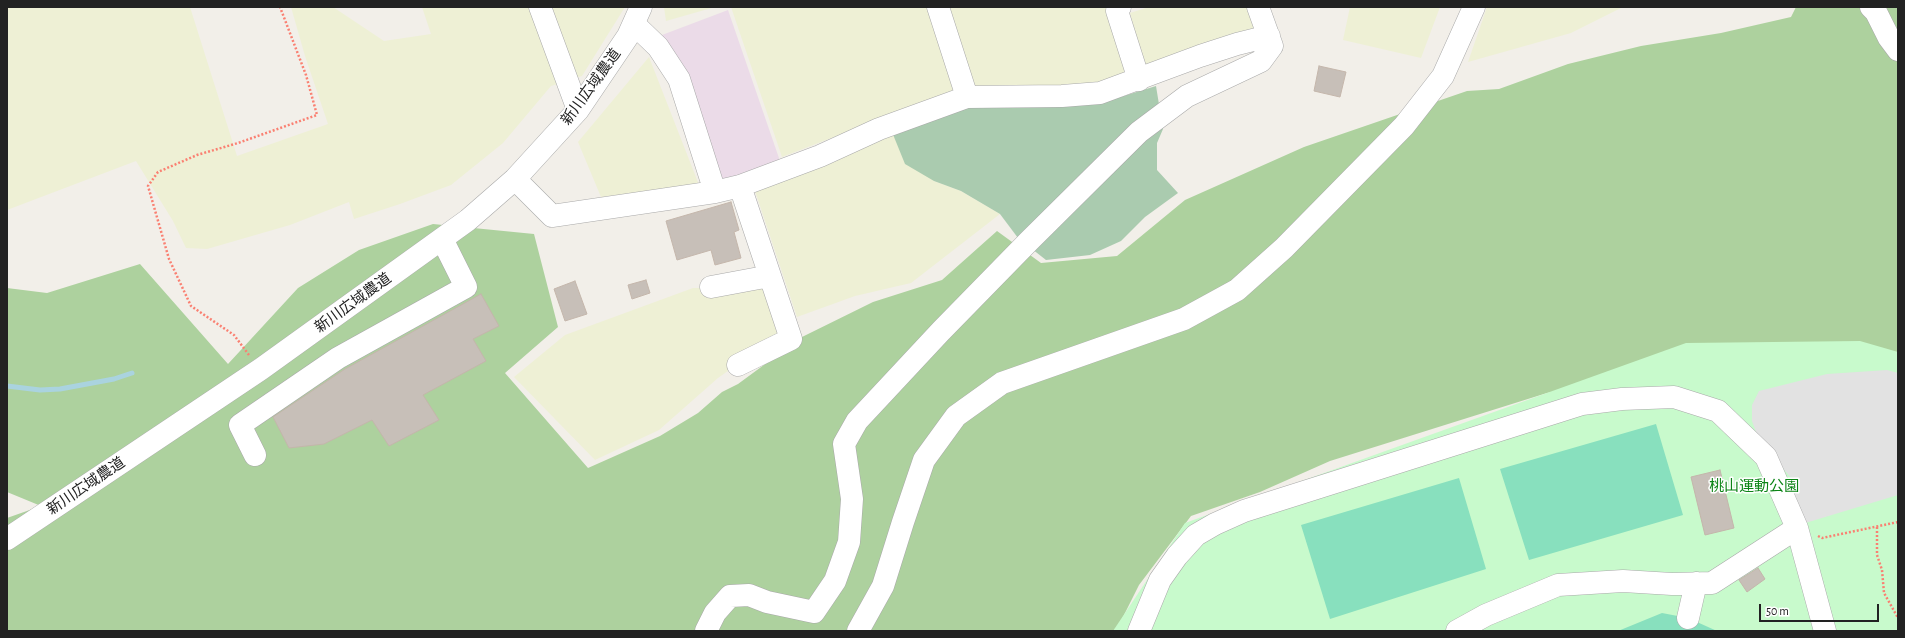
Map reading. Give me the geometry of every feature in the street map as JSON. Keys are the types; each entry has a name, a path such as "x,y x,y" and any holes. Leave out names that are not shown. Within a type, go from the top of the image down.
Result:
{"street":[{"path":"540,7 578,110"},
{"path":"938,7 967,97"},
{"path":"1120,7 1118,11 1139,80"},
{"path":"706,631 715,612 730,596 749,595 766,602 814,612 835,581 849,542 852,499 844,444 857,421 1023,246 1139,132 1187,96 1261,61 1272,46 1258,7"},
{"path":"858,631 883,586 924,460 956,416 1002,383 1184,319 1236,290 1284,248 1404,126 1443,76 1474,7"},
{"path":"1872,7 1889,38 1898,50"},
{"name":"新川広域農道","path":"7,539 261,370 468,220 515,179 578,110 628,36 638,15"},
{"path":"638,15 679,79 715,192"},
{"path":"515,179 552,216 715,192 740,186 820,156 879,129 967,97 1062,96 1100,93 1139,80 1200,56 1237,44 1269,36"},
{"path":"738,365 791,339 740,186"},
{"path":"255,455 240,424 338,358 466,287 442,239"},
{"path":"711,287 770,276"},
{"path":"1139,631 1160,580 1177,556 1196,535 1215,524 1244,511 1582,404 1622,399 1674,397 1718,411 1766,457 1797,528 1825,631"},
{"path":"1457,631 1486,615 1558,585 1623,581 1672,584 1712,583 1797,528"},
{"path":"1688,618 1696,583"}],"path":[{"path":"261,370 234,335 192,306 169,259 148,186 158,172 197,155 238,144 318,115 306,75 280,7"},
{"path":"1797,528 1822,538 1898,522"},
{"path":"1877,527 1877,555 1882,570 1884,593 1898,618"}],"shaded area":[{"path":"728,10 780,161 721,184 684,76 662,35"},
{"path":"1887,370 1898,373 1898,495 1802,524 1786,489 1792,479 1759,440 1752,421 1752,405 1759,391 1827,374"}],"green space":[{"path":"7,7 190,7 237,156 328,124 305,56 291,7 333,7 384,41 431,34 422,7 625,7 582,76 551,86 503,143 451,185 354,219 349,202 290,225 207,249 186,248 173,221 136,161 7,210"},
{"path":"664,7 715,7 666,21"},
{"path":"731,7 927,7 956,90 782,157"},
{"path":"946,7 1109,7 1129,76 1097,85 974,90"},
{"path":"1149,7 1247,7 1258,30 1145,69 1130,13"},
{"path":"1350,7 1440,7 1421,58 1343,40"},
{"path":"1487,7 1623,7 1571,33 1468,62"},
{"path":"1796,7 1898,7 1898,365 1706,358 1547,393 1330,461 1260,492 1191,516 1139,585 1116,631 7,631 7,518 41,506 7,492 7,288 47,293 140,264 228,364 298,288 359,250 433,224 534,234 558,327 505,373 588,468 660,436 698,413 722,392 738,384 802,337 873,302 942,280 997,231 1041,263 1117,256 1185,200 1304,147 1467,91 1499,89 1568,64 1641,46 1721,33 1791,17"},
{"path":"649,57 699,185 601,197 578,142"},
{"path":"1156,86 1163,129 1157,143 1157,170 1178,193 1145,217 1121,241 1090,255 1046,260 1018,238 1000,214 961,191 934,181 905,164 892,132 969,107 1114,99"},
{"path":"892,132 934,181 961,191 1000,214 911,283 855,296 797,317 755,191"},
{"path":"693,288 763,288 779,335 718,378 659,430 595,460 514,377 565,335"},
{"name":"桃山運動公園","path":"1860,341 1898,352 1898,631 1113,631 1185,523 1686,343"},
{"path":"1656,424 1683,515 1529,560 1500,469"},
{"path":"1459,478 1486,569 1330,619 1301,525"},
{"path":"1662,613 1688,618 1717,631 1618,631"}],"building":[{"path":"1319,66 1346,72 1340,97 1314,91"},
{"path":"731,202 739,230 734,232 741,258 715,265 711,250 677,260 666,221"},
{"path":"646,280 650,293 632,299 628,285"},
{"path":"575,281 587,314 565,321 554,289"},
{"path":"481,294 499,326 473,339 486,361 423,395 439,420 389,446 372,420 324,444 289,448 273,417 345,369"},
{"path":"1720,470 1734,528 1705,535 1691,477"},
{"path":"1758,568 1765,579 1747,592 1739,580"}],"waterway":[{"path":"7,386 40,390 60,389 114,379 132,373"}]}
